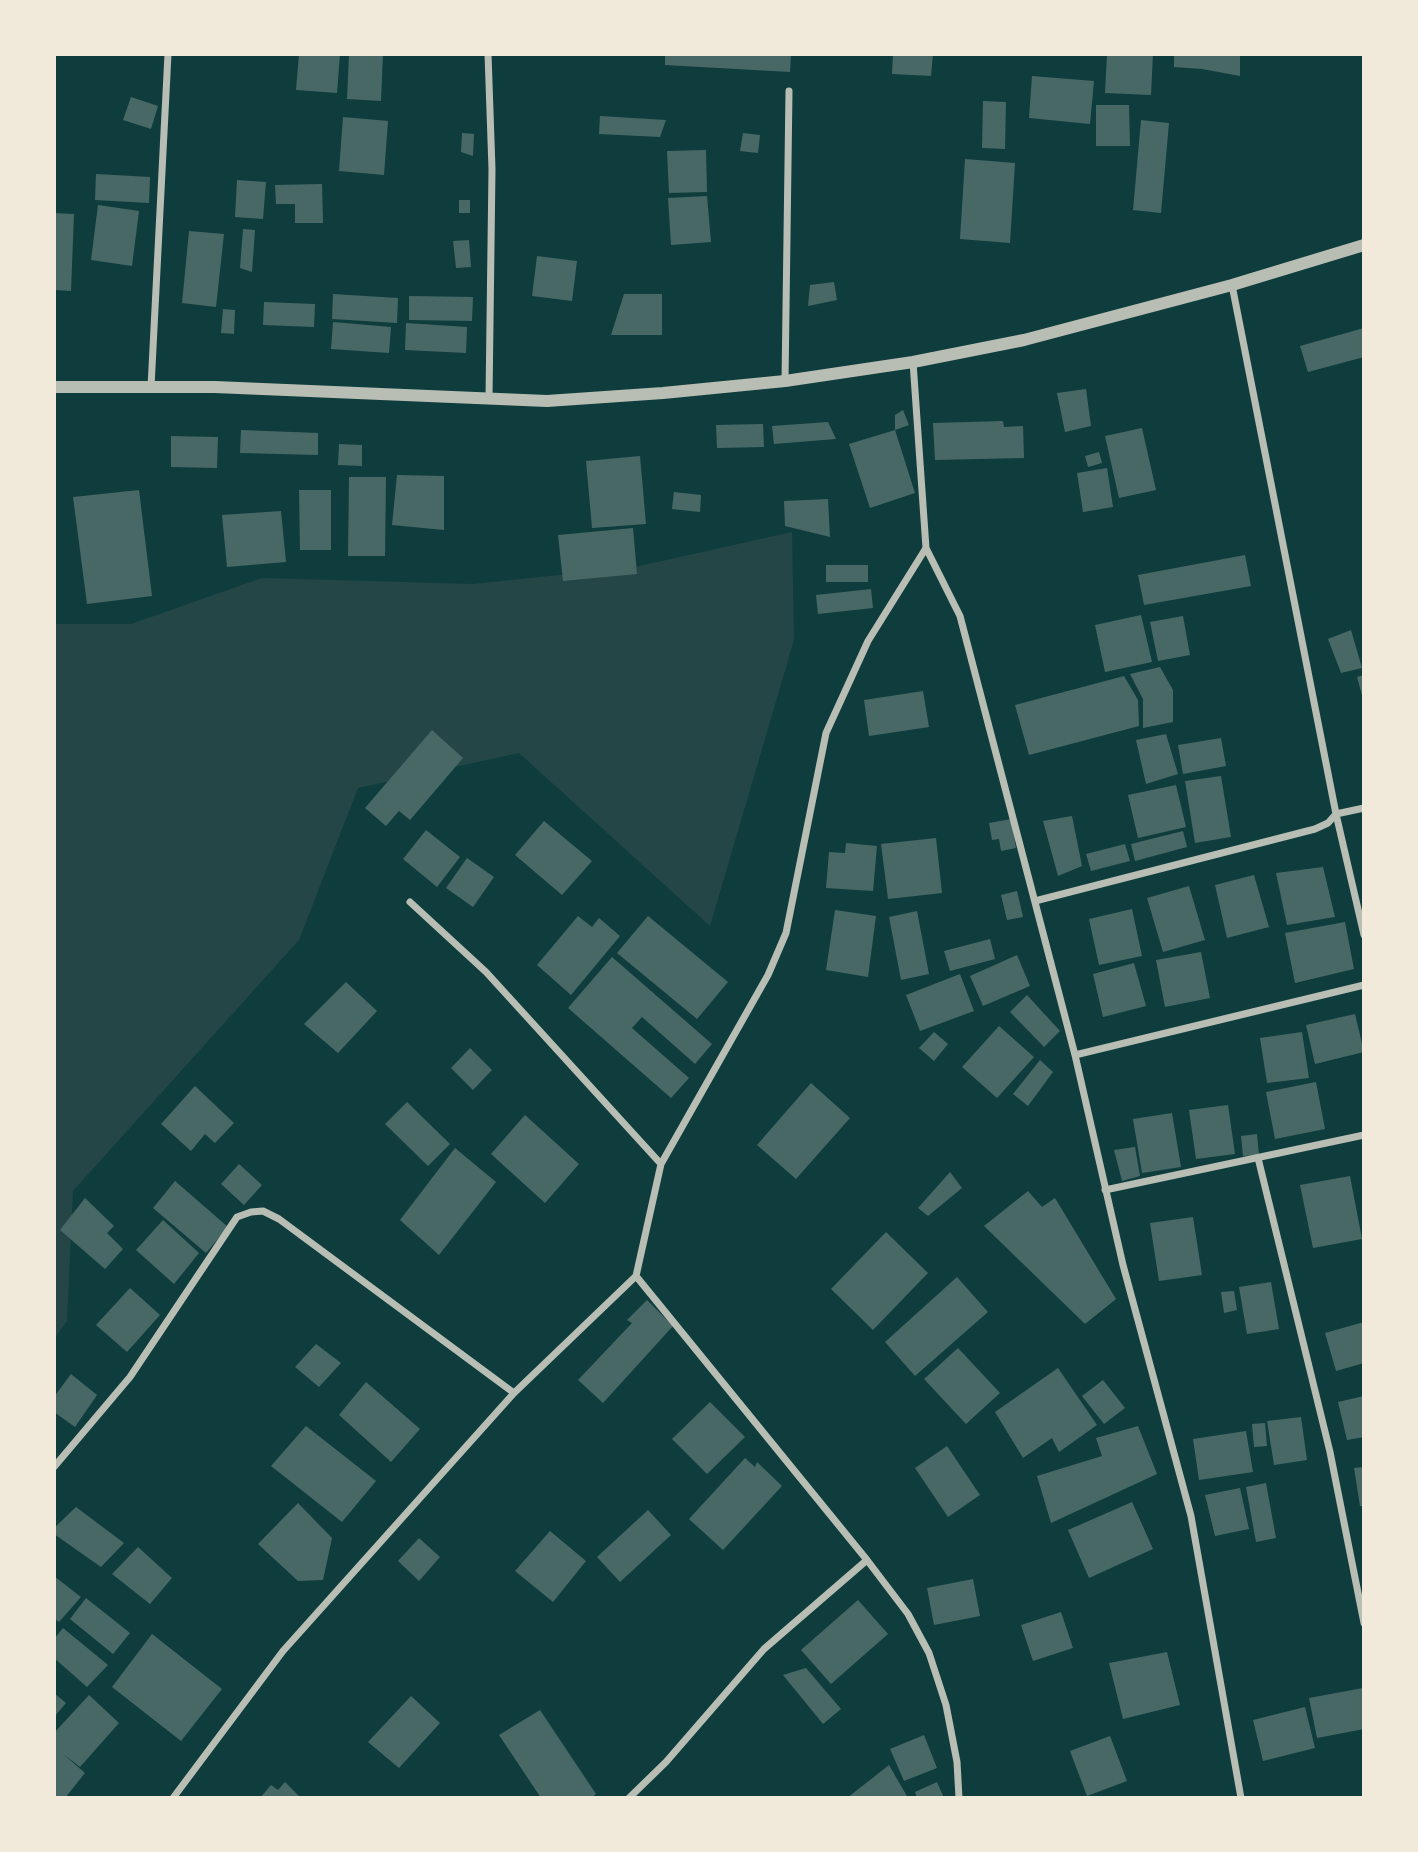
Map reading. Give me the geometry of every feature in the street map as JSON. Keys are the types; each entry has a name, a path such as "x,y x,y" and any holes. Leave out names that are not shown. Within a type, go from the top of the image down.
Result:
{"street":[{"path":"151,387 168,54"},
{"path":"488,54 492,169 489,398"},
{"path":"785,381 789,91"},
{"path":"54,387 318,390 560,400 785,381 913,362 1024,340 1232,285 1364,245"},
{"path":"1232,285 1336,814 1364,935"},
{"path":"913,362 926,548 960,616 1075,1055 1105,1189 1191,1516 1241,1798"},
{"path":"173,1798 283,1651 514,1393 636,1276 661,1164 768,975 786,933 826,733 868,641 926,548"},
{"path":"1035,901 1315,829 1328,823 1336,814 1364,808"},
{"path":"410,902 486,972 661,1164"},
{"path":"1075,1055 1364,985"},
{"path":"1105,1189 1364,1135"},
{"path":"1258,1158 1330,1452 1364,1623"},
{"path":"54,1467 130,1377 237,1217 251,1212 263,1211 279,1219 514,1393"},
{"path":"636,1276 908,1614 929,1653 946,1705 957,1762 959,1798"},
{"path":"629,1798 666,1762 764,1649 867,1560"}],"shaded area":[{"path":"792,532 794,640 710,926 519,753 358,788 299,940 73,1191 67,1321 54,1339 54,624 131,624 262,578 473,584 635,567"}],"building":[{"path":"299,54 340,54 337,93 296,90"},
{"path":"349,54 383,54 381,101 347,99"},
{"path":"665,54 791,54 790,72 665,65"},
{"path":"893,54 933,54 931,76 892,74"},
{"path":"1107,54 1153,54 1151,95 1105,93"},
{"path":"1174,54 1240,54 1240,76 1174,67"},
{"path":"1032,76 1094,81 1090,124 1029,118"},
{"path":"131,97 158,106 151,129 123,120"},
{"path":"983,101 1006,102 1005,149 982,148"},
{"path":"1096,105 1129,105 1130,146 1096,146"},
{"path":"600,116 666,120 660,137 599,134"},
{"path":"343,117 388,121 384,175 339,171"},
{"path":"1141,120 1169,123 1161,213 1133,210"},
{"path":"462,133 474,134 473,156 461,152"},
{"path":"743,133 760,135 758,153 740,151"},
{"path":"706,150 707,192 669,193 667,151"},
{"path":"965,159 1015,163 1010,243 960,239"},
{"path":"96,174 150,177 149,203 95,200"},
{"path":"237,180 266,182 263,219 235,217"},
{"path":"322,184 323,223 295,223 295,204 276,204 275,185"},
{"path":"707,196 711,242 671,245 668,198"},
{"path":"459,200 470,200 470,213 459,213"},
{"path":"98,205 139,211 132,266 91,260"},
{"path":"54,213 74,214 71,291 54,290"},
{"path":"243,229 255,230 252,272 240,268"},
{"path":"189,231 224,234 216,307 182,303"},
{"path":"469,240 471,267 456,268 453,241"},
{"path":"537,256 577,261 572,301 532,296"},
{"path":"834,282 837,300 808,306 810,285"},
{"path":"333,294 398,298 397,323 332,319"},
{"path":"624,294 662,294 662,335 611,335"},
{"path":"409,296 473,297 472,321 409,320"},
{"path":"264,302 315,304 314,327 263,325"},
{"path":"223,309 235,310 234,334 221,333"},
{"path":"333,322 391,327 389,353 331,349"},
{"path":"406,323 467,327 466,353 405,350"},
{"path":"1364,328 1364,357 1308,372 1300,346"},
{"path":"1086,389 1091,426 1065,432 1057,393"},
{"path":"903,410 909,425 895,430 895,415"},
{"path":"1003,421 1004,427 1023,426 1024,458 935,460 933,423"},
{"path":"828,422 836,439 774,444 772,426"},
{"path":"763,424 764,447 717,448 716,425"},
{"path":"1142,428 1156,490 1119,498 1105,436"},
{"path":"241,430 318,433 318,455 240,453"},
{"path":"895,430 915,493 870,508 849,444"},
{"path":"171,436 218,437 217,468 171,467"},
{"path":"339,444 362,445 362,466 338,465"},
{"path":"1099,452 1102,463 1088,467 1085,456"},
{"path":"640,456 646,524 592,528 586,461"},
{"path":"1107,468 1113,507 1083,512 1077,473"},
{"path":"397,475 444,476 444,530 392,525"},
{"path":"349,477 386,477 385,556 348,556"},
{"path":"139,490 152,596 87,604 73,497"},
{"path":"299,490 331,490 331,550 300,550"},
{"path":"674,492 701,495 700,512 672,509"},
{"path":"828,499 830,537 785,526 784,501"},
{"path":"281,511 286,562 227,567 222,515"},
{"path":"633,528 637,574 563,581 558,535"},
{"path":"1245,555 1251,586 1144,605 1138,575"},
{"path":"826,565 868,565 868,582 826,582"},
{"path":"871,589 873,608 818,614 816,595"},
{"path":"1141,615 1152,662 1105,672 1095,625"},
{"path":"1183,616 1190,655 1158,661 1150,622"},
{"path":"1351,630 1362,668 1341,673 1328,639"},
{"path":"1160,667 1173,690 1173,722 1143,728 1143,699 1130,674"},
{"path":"1364,675 1364,699 1363,699 1357,677"},
{"path":"1124,676 1138,700 1139,726 1029,755 1015,705"},
{"path":"923,691 929,727 869,736 864,700"},
{"path":"432,730 463,758 410,820 399,811 386,826 365,808"},
{"path":"1166,734 1178,774 1146,784 1136,740"},
{"path":"1221,738 1226,766 1183,774 1178,745"},
{"path":"1221,776 1231,837 1195,843 1185,781"},
{"path":"1176,785 1186,827 1138,838 1128,795"},
{"path":"1072,816 1082,866 1058,876 1043,821"},
{"path":"1011,819 1016,848 1001,851 999,839 992,840 989,823"},
{"path":"544,821 592,861 562,895 515,855"},
{"path":"426,830 460,857 437,887 403,859"},
{"path":"1183,831 1187,847 1135,861 1131,844"},
{"path":"936,838 942,893 888,899 881,844"},
{"path":"846,843 877,846 873,891 826,888 829,852 845,853"},
{"path":"1125,844 1130,861 1091,871 1086,854"},
{"path":"467,858 494,877 473,907 446,888"},
{"path":"1323,867 1335,917 1287,925 1276,873"},
{"path":"1254,875 1269,927 1227,938 1215,885"},
{"path":"1189,886 1205,940 1163,952 1147,898"},
{"path":"1017,891 1023,917 1007,920 1001,895"},
{"path":"1132,909 1142,956 1099,965 1089,919"},
{"path":"835,910 876,916 868,977 826,970"},
{"path":"917,911 929,974 901,980 889,917"},
{"path":"578,916 592,927 599,918 620,936 571,995 537,965"},
{"path":"648,916 728,982 697,1019 617,953"},
{"path":"1345,922 1354,969 1295,983 1285,933"},
{"path":"990,939 995,959 950,971 944,951"},
{"path":"1201,952 1210,998 1165,1007 1156,960"},
{"path":"1017,955 1030,986 983,1006 970,976"},
{"path":"612,957 712,1044 695,1064 642,1017 632,1028 689,1078 671,1098 568,1008"},
{"path":"1134,963 1146,1006 1103,1017 1093,974"},
{"path":"960,974 974,1011 920,1031 906,995"},
{"path":"346,982 377,1011 338,1053 304,1024"},
{"path":"1027,995 1060,1031 1044,1047 1010,1012"},
{"path":"1355,1014 1364,1052 1315,1064 1306,1025"},
{"path":"999,1026 1034,1057 997,1098 962,1067"},
{"path":"934,1032 948,1044 934,1061 919,1048"},
{"path":"1302,1032 1309,1078 1267,1083 1260,1038"},
{"path":"470,1048 492,1070 473,1090 451,1068"},
{"path":"1040,1060 1053,1072 1028,1106 1013,1094"},
{"path":"1316,1082 1325,1129 1275,1139 1266,1092"},
{"path":"811,1083 850,1118 796,1179 757,1145"},
{"path":"195,1086 234,1123 215,1143 205,1134 191,1151 161,1124"},
{"path":"407,1102 450,1144 428,1166 385,1124"},
{"path":"1228,1105 1235,1154 1196,1159 1189,1110"},
{"path":"1172,1113 1181,1167 1142,1173 1133,1119"},
{"path":"525,1115 579,1164 545,1203 491,1154"},
{"path":"1257,1134 1259,1155 1243,1156 1241,1136"},
{"path":"1135,1147 1140,1176 1122,1181 1114,1150"},
{"path":"455,1148 496,1182 439,1255 400,1220"},
{"path":"239,1164 262,1185 244,1205 221,1184"},
{"path":"950,1172 962,1188 928,1216 918,1208"},
{"path":"1350,1176 1362,1239 1313,1248 1300,1185"},
{"path":"175,1181 228,1227 206,1253 153,1208"},
{"path":"1028,1191 1042,1207 1055,1198 1116,1299 1085,1324 984,1226"},
{"path":"85,1198 114,1226 107,1233 123,1249 105,1269 60,1230"},
{"path":"1193,1217 1202,1275 1159,1281 1150,1223"},
{"path":"163,1220 199,1253 174,1284 136,1250"},
{"path":"886,1232 928,1273 873,1330 831,1289"},
{"path":"957,1277 988,1312 915,1376 885,1342"},
{"path":"1271,1282 1279,1329 1247,1334 1239,1287"},
{"path":"130,1288 160,1315 127,1352 96,1325"},
{"path":"1234,1291 1237,1310 1224,1313 1221,1292"},
{"path":"647,1300 673,1326 603,1403 578,1380 632,1323 627,1320"},
{"path":"1364,1322 1364,1363 1336,1371 1325,1333"},
{"path":"316,1344 341,1363 319,1387 295,1367"},
{"path":"958,1348 1000,1393 966,1424 924,1379"},
{"path":"1058,1368 1097,1425 1059,1452 1052,1438 1023,1458 995,1412"},
{"path":"71,1374 97,1395 75,1427 54,1412 54,1397"},
{"path":"1103,1380 1125,1408 1104,1424 1082,1396"},
{"path":"366,1382 420,1429 391,1462 339,1415"},
{"path":"1364,1396 1364,1437 1347,1440 1338,1402"},
{"path":"710,1402 745,1437 707,1474 672,1439"},
{"path":"1301,1417 1307,1460 1274,1465 1267,1421"},
{"path":"1265,1423 1267,1446 1254,1447 1252,1424"},
{"path":"306,1426 376,1481 342,1522 271,1466"},
{"path":"1138,1426 1157,1474 1051,1523 1037,1476 1102,1456 1096,1438"},
{"path":"1246,1431 1253,1472 1199,1480 1193,1439"},
{"path":"947,1446 980,1495 948,1517 915,1468"},
{"path":"745,1458 755,1467 757,1462 782,1486 723,1550 689,1519"},
{"path":"1364,1467 1364,1506 1360,1506 1354,1468"},
{"path":"1266,1483 1276,1538 1256,1542 1246,1487"},
{"path":"1240,1488 1249,1529 1215,1536 1205,1495"},
{"path":"1132,1502 1153,1549 1089,1578 1068,1530"},
{"path":"298,1503 332,1538 323,1580 298,1581 258,1544"},
{"path":"76,1507 124,1543 101,1567 54,1534 54,1528"},
{"path":"648,1510 671,1535 620,1582 597,1557"},
{"path":"550,1531 586,1561 553,1602 515,1571"},
{"path":"419,1538 440,1557 419,1581 398,1561"},
{"path":"138,1547 172,1578 150,1604 112,1574"},
{"path":"54,1576 81,1597 59,1622 54,1618"},
{"path":"973,1579 980,1616 934,1625 927,1588"},
{"path":"86,1598 130,1633 113,1654 70,1619"},
{"path":"858,1600 888,1634 831,1684 801,1650"},
{"path":"1061,1612 1073,1648 1033,1661 1021,1625"},
{"path":"63,1628 108,1665 87,1687 54,1658 54,1639"},
{"path":"152,1634 222,1689 181,1741 112,1687"},
{"path":"1167,1652 1180,1705 1123,1719 1109,1663"},
{"path":"806,1668 841,1709 823,1724 783,1675"},
{"path":"1363,1688 1364,1729 1317,1738 1309,1698"},
{"path":"54,1693 66,1703 54,1717"},
{"path":"89,1695 119,1723 80,1767 62,1753 85,1773 65,1798 54,1798 54,1733"},
{"path":"411,1696 440,1723 399,1768 368,1742"},
{"path":"1305,1707 1315,1748 1263,1761 1253,1720"},
{"path":"540,1710 596,1794 591,1798 541,1798 499,1735"},
{"path":"924,1735 937,1768 904,1781 890,1749"},
{"path":"1110,1736 1127,1781 1087,1796 1070,1751"},
{"path":"889,1765 908,1798 847,1798"},
{"path":"285,1782 301,1798 260,1798 271,1785 278,1790"},
{"path":"937,1782 944,1798 917,1798 915,1792"}]}
